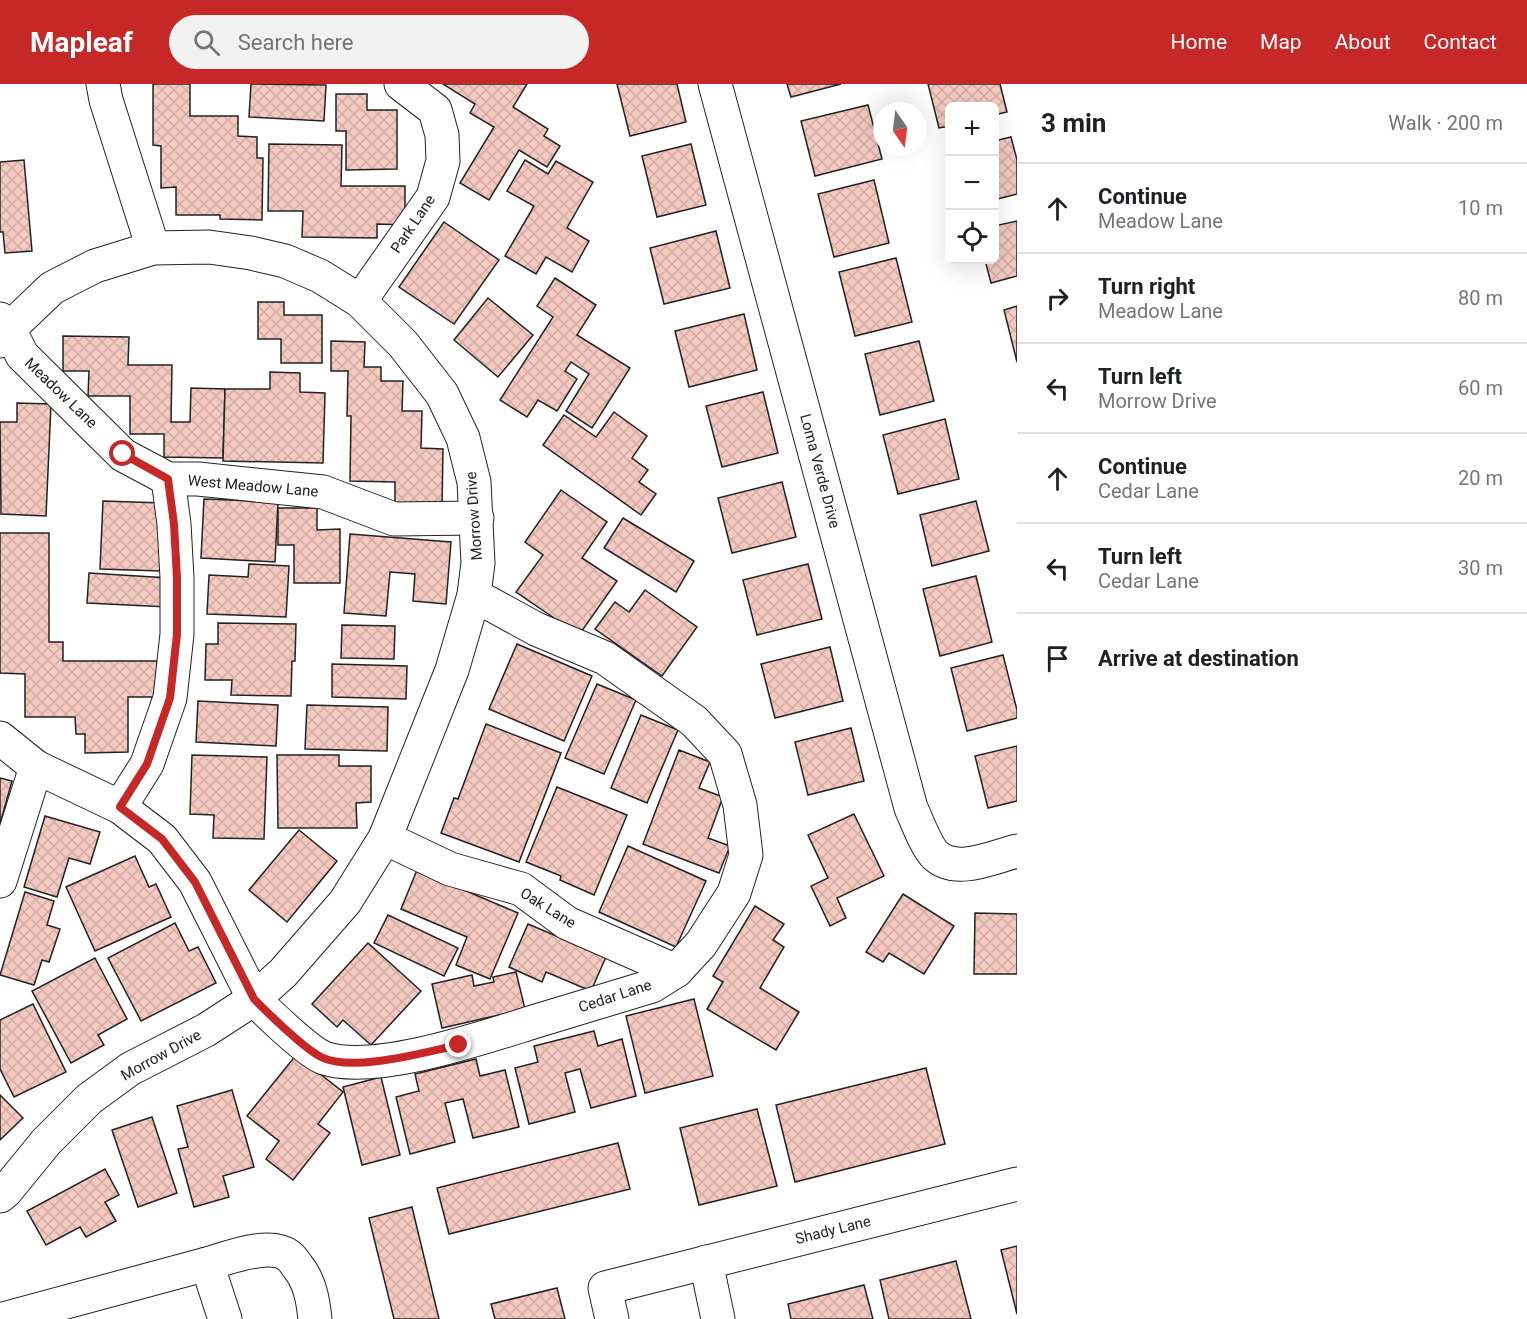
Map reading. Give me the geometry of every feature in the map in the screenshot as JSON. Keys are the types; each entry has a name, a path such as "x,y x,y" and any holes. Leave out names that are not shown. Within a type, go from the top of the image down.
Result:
{"street":[{"path":"103,84 153,248"},
{"name":"Park Lane","path":"360,302 433,196 443,161 442,135 435,110 401,84"},
{"name":"Loma Verde Drive","path":"715,84 911,808 934,854 948,864 968,864 1017,851"},
{"name":"Morrow Drive","path":"0,1196 46,1142 89,1099 130,1069 206,1030 254,999 283,973 345,902 385,838 452,670 474,595 478,563 474,482 463,438 442,394 403,344 360,302 320,276 285,261 251,253 209,248 153,248 95,266 52,288 3,330"},
{"name":"Meadow Lane","path":"3,330 22,355 123,454 168,479"},
{"path":"120,807 147,764 170,698 177,634 177,589 174,524 168,479"},
{"name":"West Meadow Lane","path":"168,479 198,479 323,492 394,519 477,518"},
{"name":"Cedar Lane","path":"254,999 322,1058 347,1062 384,1061 459,1045 652,986 676,971 701,944 734,893 746,855 740,805 725,754 694,721 605,658 536,629 474,595"},
{"path":"0,738 36,767 120,807 162,839 195,882 254,999"},
{"path":"0,881 36,767"},
{"name":"Oak Lane","path":"385,838 450,868 521,889 567,924 676,971"},
{"name":"Shady Lane","path":"612,1319 605,1288 1017,1184"},
{"path":"3,1319 252,1251 278,1250 289,1256 306,1277 314,1303 315,1319"},
{"path":"706,1262 718,1319"},
{"path":"207,1264 225,1319"}],"building":[{"path":"153,84 190,84 190,116 238,116 238,136 257,137 257,158 263,158 262,220 220,219 220,215 176,215 176,187 161,188 161,146 153,145"},
{"path":"251,84 326,85 324,121 249,117"},
{"path":"443,84 527,84 513,107 548,129 544,136 560,146 547,167 519,150 489,200 460,183 494,127 470,113 475,104"},
{"path":"617,84 677,84 686,122 630,136"},
{"path":"787,84 841,84 791,97"},
{"path":"928,84 1000,84 1007,112 999,114 999,102 945,102 945,127 939,128"},
{"path":"336,94 367,94 367,110 397,110 397,169 346,170 346,131 336,131"},
{"path":"868,105 873,124 873,156 881,156 882,159 815,176 801,121"},
{"path":"1011,137 1017,160 1017,194 999,199 999,156 999,140"},
{"path":"269,144 342,145 341,186 405,186 405,225 377,224 377,238 302,237 303,211 268,211"},
{"path":"691,144 706,205 657,217 642,156"},
{"path":"24,160 32,251 5,253 3,232 0,232 0,162"},
{"path":"525,160 548,174 556,161 593,182 567,228 589,241 572,272 546,257 536,274 505,256 534,206 507,191"},
{"path":"874,180 889,243 834,257 818,194"},
{"path":"1017,221 1017,276 991,283 986,264 999,264 999,225"},
{"path":"444,222 499,260 454,324 399,287"},
{"path":"716,231 730,288 664,304 650,248"},
{"path":"896,258 912,322 855,336 839,272"},
{"path":"555,278 596,305 577,335 630,368 592,428 566,411 589,374 571,362 565,371 577,379 557,411 538,400 527,417 500,400 553,317 537,306"},
{"path":"488,298 533,335 498,377 454,340"},
{"path":"258,302 284,302 284,315 322,315 322,363 281,363 281,339 258,339"},
{"path":"1017,306 1017,362 1004,310"},
{"path":"744,314 757,370 689,387 675,331"},
{"path":"63,336 129,337 128,365 172,365 171,422 190,422 191,388 225,389 223,458 164,457 164,434 130,434 130,396 88,396 89,371 63,371"},
{"path":"331,341 365,342 364,367 381,367 381,381 403,381 402,411 422,411 421,448 443,449 442,508 395,507 395,482 350,481 351,416 347,416 348,371 331,371"},
{"path":"919,341 934,401 880,415 865,354"},
{"path":"270,372 300,373 300,392 325,393 323,463 223,461 225,389 270,389"},
{"path":"763,392 778,453 722,467 706,406"},
{"path":"17,403 51,404 46,516 1,514 0,422 17,422"},
{"path":"614,412 647,436 632,458 648,470 639,482 656,494 641,515 543,445 564,415 596,437"},
{"path":"945,419 959,479 898,494 883,435"},
{"path":"782,482 796,537 732,553 718,498"},
{"path":"561,490 607,522 582,558 617,581 579,635 516,592 543,555 525,542"},
{"path":"204,499 278,502 275,562 201,558"},
{"path":"103,501 163,503 161,571 100,569"},
{"path":"976,501 989,551 932,566 920,515"},
{"path":"278,508 317,508 317,530 340,529 340,583 294,583 294,545 278,545"},
{"path":"623,518 694,561 676,592 604,548"},
{"path":"0,533 49,533 49,642 63,642 63,661 157,661 157,697 128,697 128,752 85,753 85,734 76,734 75,717 25,717 25,674 0,673"},
{"path":"350,534 451,542 446,604 413,601 415,574 390,572 386,616 344,613"},
{"path":"249,564 289,566 286,617 207,614 209,575 248,577"},
{"path":"808,564 822,619 757,635 743,580"},
{"path":"89,573 169,578 168,607 87,603"},
{"path":"976,576 992,642 940,656 923,589"},
{"path":"645,590 697,627 662,676 595,629 615,602 629,612"},
{"path":"218,623 296,624 291,696 231,695 232,680 205,680 206,644 218,644"},
{"path":"342,625 395,626 394,659 341,658"},
{"path":"517,644 592,676 564,741 489,709"},
{"path":"830,647 843,701 775,718 761,664"},
{"path":"1003,655 1017,718 967,731 951,668"},
{"path":"332,664 407,666 406,699 332,697"},
{"path":"597,684 636,700 604,774 565,758"},
{"path":"198,701 278,705 276,746 196,742"},
{"path":"307,705 388,707 387,751 305,749"},
{"path":"641,715 678,730 647,803 611,788"},
{"path":"486,724 561,753 519,862 441,833 454,798 458,799"},
{"path":"851,728 864,781 808,795 795,742"},
{"path":"1017,746 1017,801 988,808 975,756"},
{"path":"679,750 710,762 699,788 723,797 708,838 730,846 719,873 643,844"},
{"path":"192,755 267,757 264,839 213,838 214,815 190,814"},
{"path":"277,755 339,755 339,766 371,766 371,802 356,803 357,828 278,828"},
{"path":"0,778 12,781 0,824"},
{"path":"557,787 627,815 594,895 560,880 561,876 526,862"},
{"path":"854,814 884,876 837,898 846,918 830,926 811,886 828,878 808,835"},
{"path":"45,816 100,832 90,864 69,858 57,897 24,887"},
{"path":"299,830 337,861 287,922 249,890"},
{"path":"628,846 706,881 676,947 599,912"},
{"path":"135,856 149,887 156,884 171,917 95,951 66,887"},
{"path":"417,870 518,913 490,979 456,965 467,937 401,909"},
{"path":"25,892 54,901 47,925 60,929 49,962 42,960 34,985 0,975"},
{"path":"903,894 954,926 924,974 889,953 883,962 866,952"},
{"path":"755,906 784,924 773,940 784,947 760,988 799,1012 776,1050 707,1009 723,982 713,976"},
{"path":"975,913 1017,914 1017,974 974,974"},
{"path":"388,915 458,948 444,976 374,943"},
{"path":"175,923 189,951 198,947 216,983 141,1021 108,958"},
{"path":"528,924 606,957 591,991 546,972 542,982 509,967"},
{"path":"368,943 421,991 371,1045 343,1020 337,1027 312,1004"},
{"path":"95,958 127,1019 98,1035 104,1045 71,1063 32,991"},
{"path":"516,972 525,1009 442,1028 432,984 472,975 474,986 494,982 493,977"},
{"path":"694,999 713,1076 645,1093 626,1016"},
{"path":"33,1004 66,1072 14,1097 0,1069 0,1020"},
{"path":"594,1031 598,1046 622,1039 636,1096 591,1108 580,1069 565,1073 575,1112 529,1124 515,1068 538,1062 534,1046"},
{"path":"296,1055 343,1092 318,1124 330,1133 293,1180 266,1159 279,1141 247,1116"},
{"path":"476,1059 480,1076 505,1070 519,1127 473,1138 463,1099 445,1103 455,1142 410,1154 396,1097 419,1091 415,1074"},
{"path":"926,1068 945,1144 795,1182 776,1105"},
{"path":"381,1077 400,1155 362,1165 343,1087"},
{"path":"232,1090 254,1167 223,1176 229,1197 194,1207 178,1149 188,1147 177,1106"},
{"path":"0,1095 23,1118 0,1140"},
{"path":"757,1109 777,1186 699,1205 680,1128"},
{"path":"152,1117 177,1193 138,1207 112,1130"},
{"path":"618,1143 630,1189 449,1234 437,1188"},
{"path":"105,1169 119,1195 105,1202 116,1221 86,1237 80,1227 46,1245 27,1211"},
{"path":"412,1207 439,1319 394,1319 369,1218"},
{"path":"1017,1246 1017,1314 1001,1250"},
{"path":"956,1261 971,1319 889,1319 880,1280"},
{"path":"864,1285 873,1319 791,1319 788,1304"},
{"path":"557,1288 565,1319 495,1319 491,1304"}],"route":[{"path":"123,454 168,479 174,524 177,634 170,698 147,764 120,807 162,839 195,882 254,999 322,1058 347,1062 384,1061 459,1045"}]}
